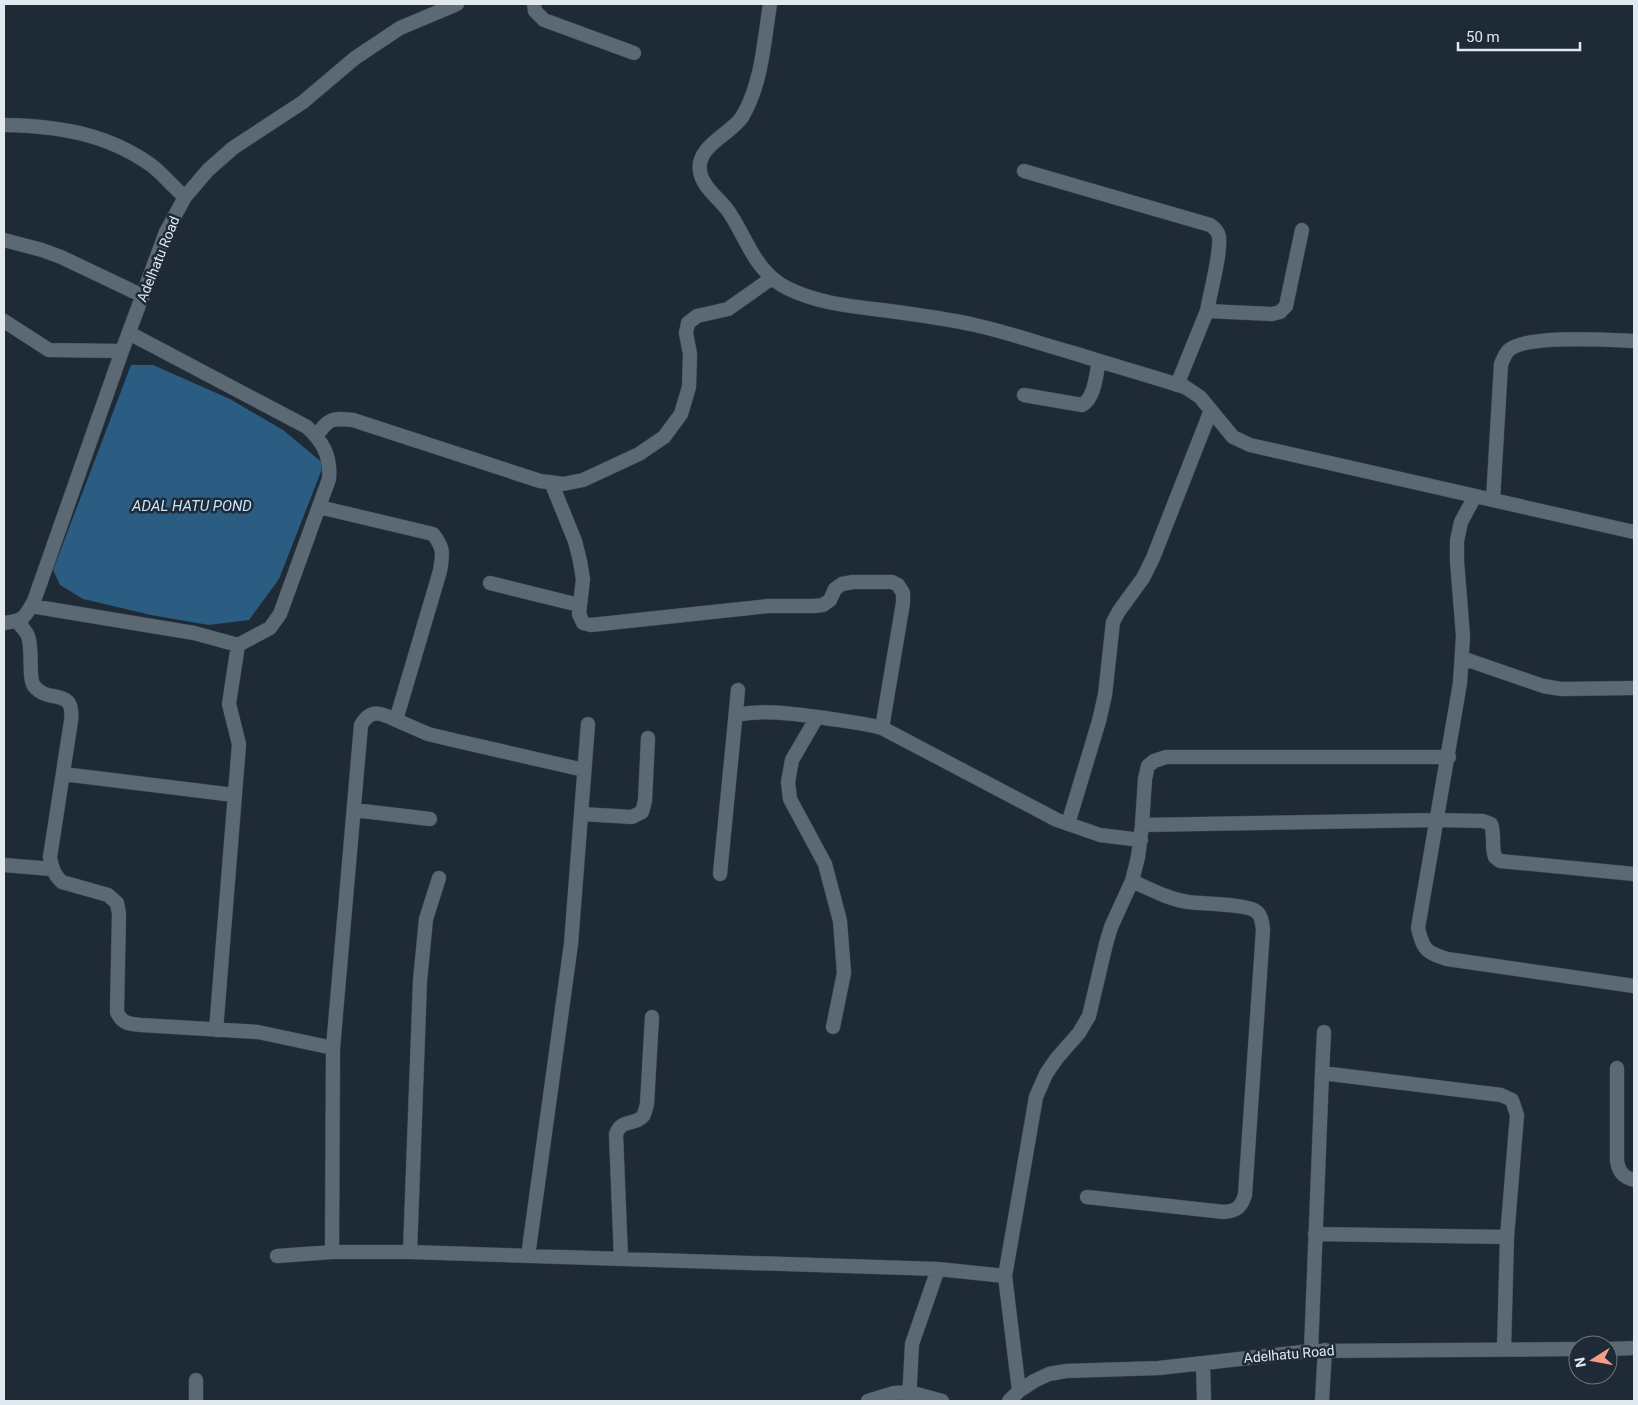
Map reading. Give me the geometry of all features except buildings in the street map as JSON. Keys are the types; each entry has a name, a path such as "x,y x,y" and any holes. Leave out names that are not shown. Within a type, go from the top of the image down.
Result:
{"street":[{"name":"Adelhatu Road","path":"10,622 25,616 31,606 166,232 184,197 208,170 233,148 303,102 356,58 400,28 457,4"},
{"path":"534,4 535,11 544,20 634,52"},
{"path":"770,4 758,81 750,101 741,117 730,130 708,148 702,158 700,171 705,184 727,209 759,264 772,278 785,287 826,302 936,317 976,325 1185,387 1200,397 1233,437 1250,445 1634,532"},
{"path":"4,125 52,128 87,134 120,146 152,166 184,197"},
{"path":"1024,171 1210,225 1216,229 1218,247 1207,311 1177,385"},
{"path":"1207,311 1272,314 1280,312 1286,306 1302,230"},
{"path":"4,240 61,257 143,296"},
{"path":"317,436 327,422 338,418 353,420 540,481 563,484 583,480 639,454 664,437 681,414 689,387 690,354 686,333 688,323 697,316 728,309 772,278"},
{"path":"4,321 49,350 122,351"},
{"path":"31,606 194,633 238,645 270,628 280,614 319,507 329,479 330,469 326,450 317,436 307,427 129,333"},
{"path":"1493,500 1501,364 1508,351 1520,344 1539,340 1634,341"},
{"path":"1024,395 1082,405 1088,402 1099,361"},
{"path":"1068,824 1105,695 1113,622 1143,578 1153,558 1211,410"},
{"path":"551,482 575,541 580,561 583,579 579,614 583,623 591,625 768,606 814,606 830,600 835,589 842,584 853,582 892,582 898,585 903,593 904,603 882,728"},
{"path":"1475,496 1461,522 1457,541 1463,636 1460,683 1418,928 1422,946 1434,954 1447,959 1634,986"},
{"path":"319,507 433,534 439,542 443,553 440,571 396,720"},
{"path":"490,583 579,605"},
{"path":"10,622 28,635 32,683 40,692 67,700 71,704 72,711 50,857 52,869 57,878 62,882 108,895 117,903 119,914 117,1012 121,1020 129,1024 258,1032 333,1048"},
{"path":"216,1030 239,744 229,704 238,645"},
{"path":"1462,658 1552,688 1634,688"},
{"path":"720,874 738,690"},
{"path":"736,715 754,711 768,711 861,723 882,728 1057,820 1100,835 1141,840"},
{"path":"332,1252 333,1048 361,725 365,718 372,714 381,714 428,734 584,770"},
{"path":"817,717 792,760 788,782 790,799 825,864 840,921 844,973 833,1027"},
{"path":"528,1256 566,990 588,724"},
{"path":"581,814 632,817 642,812 645,801 648,738"},
{"path":"1014,1396 1005,1276 1036,1097 1046,1074 1057,1058 1079,1034 1090,1016 1106,944 1115,918 1132,882 1141,840 1145,779 1148,766 1154,761 1166,757 1448,757"},
{"path":"63,774 234,795"},
{"path":"354,810 430,819"},
{"path":"1142,825 1436,820 1483,821 1491,824 1494,830 1492,850 1495,857 1500,861 1634,874"},
{"path":"4,864 52,869"},
{"path":"410,1252 420,982 426,919 439,878"},
{"path":"1087,1198 1224,1212 1234,1211 1242,1206 1245,1195 1263,930 1261,917 1255,910 1174,899 1132,882"},
{"path":"621,1259 616,1134 619,1127 627,1122 638,1120 643,1116 647,1104 652,1017"},
{"path":"1322,1401 1315,1234 1324,1032"},
{"path":"1618,1068 1617,1162 1619,1171 1627,1178 1634,1180"},
{"path":"1322,1073 1500,1095 1512,1100 1517,1115 1507,1237 1504,1350"},
{"path":"1315,1234 1507,1237"},
{"path":"277,1256 332,1252 410,1252 938,1269 1005,1276"},
{"path":"909,1397 912,1344 938,1269"},
{"path":"1618,1349 1634,1348"},
{"name":"Adelhatu Road","path":"1014,1396 1034,1381 1049,1374 1066,1371 1159,1368 1319,1350 1568,1350"},
{"path":"1203,1362 1204,1401"},
{"path":"196,1380 196,1401"},
{"path":"868,1401 894,1394 942,1401"}],"water":[{"name":"ADAL HATU POND","path":"131,365 153,365 230,399 283,430 324,464 279,579 249,620 209,625 151,615 83,599 60,585 53,570"}]}
